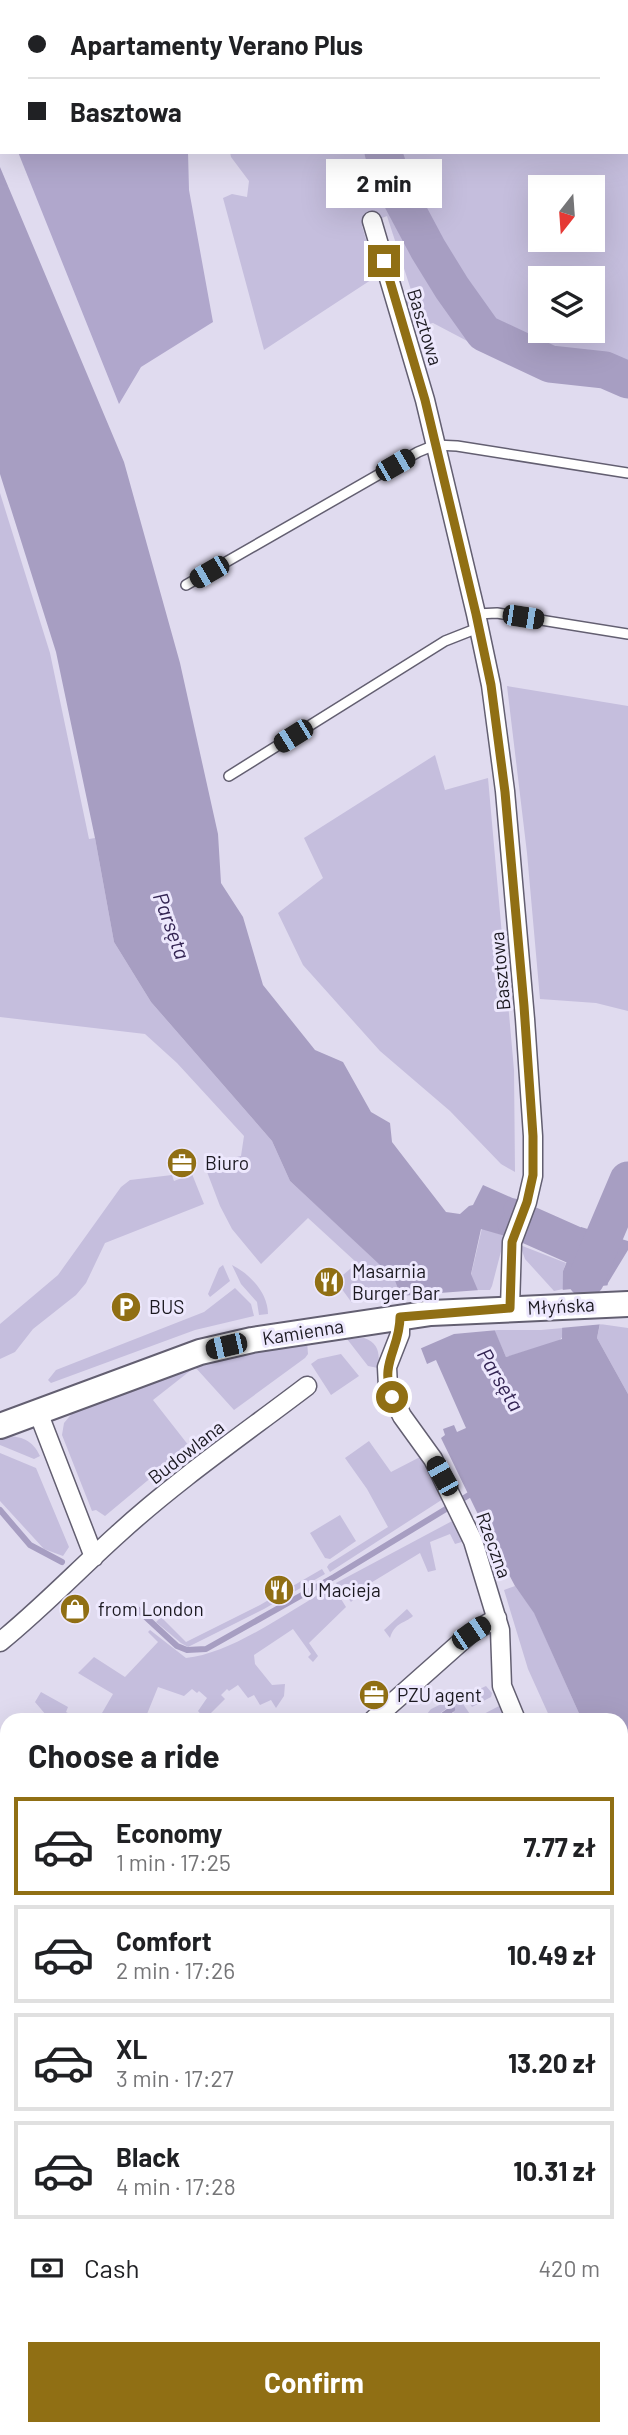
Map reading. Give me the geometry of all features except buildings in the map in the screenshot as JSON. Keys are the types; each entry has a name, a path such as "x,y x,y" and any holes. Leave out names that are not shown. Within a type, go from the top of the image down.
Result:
{"street":[{"name":"Basztowa","path":"372,221 425,400 477,621 491,685 505,792 524,1006 533,1175 527,1202 512,1242 503,1309"},
{"name":"Młyńska","path":"503,1309 619,1304"},
{"name":"Kamienna","path":"0,1426 200,1352 287,1333 401,1317 503,1309"},
{"name":"Rzeczna","path":"401,1317 400,1334 387,1367 388,1387 401,1416 427,1450 473,1541 501,1635 501,1681 513,1713"},
{"name":"Budowlana","path":"0,1642 173,1488 307,1386"},
{"path":"38,1412 94,1557"},
{"path":"381,1713 471,1633 497,1618"},
{"path":"0,2331 0,2347"}],"lane":[{"path":"186,585 418,452 435,445 457,446 628,473"},
{"path":"229,776 477,621 497,613 628,634"}],"shaded area":[{"path":"19,154 188,154 189,190 213,322 141,367 119,404"},
{"path":"230,154 628,154 628,387 543,376 509,363 433,323 416,327 404,296 411,290 387,216 362,226 377,276 264,350 223,198 232,194 247,197 249,181"},
{"path":"0,493 50,653 89,839 95,838 114,942 151,1002 272,1141 290,1181 394,1277 402,1295 352,1303 336,1281 357,1263 308,1218 261,1264 232,1229 204,1164 241,1156 244,1136 177,1063 145,1034 0,1017"},
{"path":"507,686 628,706 628,1011 596,1003 540,999 527,853"},
{"path":"435,755 445,790 488,778 514,1070 515,1172 501,1164 450,1111 380,1051 303,965 278,913 323,878 304,838"},
{"path":"192,1174 204,1204 105,1243 86,1283 76,1295 33,1329 15,1352 0,1359 0,1324 58,1275 121,1187 130,1180 172,1175 174,1181"},
{"path":"482,1228 505,1236 490,1290 476,1290 471,1275"},
{"path":"520,1245 566,1263 563,1289 554,1291 525,1259"},
{"path":"223,1265 230,1281 210,1297 208,1294 219,1268"},
{"path":"232,1265 257,1285 265,1299 268,1314 259,1315 257,1302 241,1284"},
{"path":"235,1288 251,1304 254,1316 195,1330 51,1383 48,1380 56,1370 204,1312"},
{"path":"600,1324 628,1328 628,1394 597,1338"},
{"path":"563,1328 563,1336 559,1341 506,1357 494,1330 541,1330"},
{"path":"364,1338 373,1343 377,1350 378,1368 368,1366 347,1339"},
{"path":"307,1342 308,1354 305,1358 234,1410 195,1367 153,1400 189,1446 105,1516 96,1510 92,1511 62,1435 64,1423 74,1411 201,1363 255,1350"},
{"path":"341,1354 359,1376 331,1395 311,1364 318,1359"},
{"path":"5,1436 26,1440 40,1456 34,1459 0,1445 0,1438"},
{"path":"369,1441 391,1472 420,1457 443,1499 330,1572 327,1567 329,1564 388,1527 367,1489 345,1458"},
{"path":"0,1453 36,1468 69,1547 63,1556 44,1549 0,1501"},
{"path":"340,1515 356,1541 330,1559 325,1558 310,1533"},
{"path":"454,1520 465,1541 455,1544 450,1534 430,1542 436,1570 428,1572 420,1553 369,1584 351,1602 336,1583"},
{"path":"322,1569 325,1574 264,1609 188,1647 156,1622 161,1617 186,1642 260,1605"},
{"path":"333,1586 346,1607 309,1643 318,1656 313,1662 308,1657 311,1654 293,1629 254,1655 255,1664 272,1685 285,1684 284,1696 276,1708 271,1700 260,1705 254,1695 248,1698 238,1685 229,1691 227,1689 221,1695 225,1699 211,1713 200,1713 198,1711 207,1698 199,1691 197,1693 192,1689 184,1696 158,1687 147,1713 102,1713 113,1694 78,1673 94,1657 125,1677 158,1642 148,1632 150,1630 186,1658 204,1655 242,1640"},
{"path":"515,1586 534,1612 579,1713 548,1713 528,1669 504,1590"},
{"path":"407,1609 413,1616 397,1626 390,1638 384,1630"},
{"path":"486,1686 492,1693 491,1697 472,1707 465,1696"},
{"path":"41,1692 68,1707 68,1713 44,1713 35,1702"},
{"path":"450,1700 457,1703 461,1701 469,1713 452,1713 450,1706 440,1713 428,1713"},
{"path":"501,1706 504,1713 486,1713"}],"water":[{"path":"0,167 124,462 180,663 218,834 221,883 243,917 263,985 315,1050 343,1062 371,1112 390,1123 392,1142 446,1212 460,1214 473,1205 483,1185 517,1200 505,1236 481,1229 471,1274 506,1357 562,1339 563,1271 581,1227 628,1241 628,1250 608,1283 597,1338 628,1394 628,1713 579,1713 534,1613 515,1586 441,1438 445,1435 443,1429 454,1425 457,1432 466,1428 436,1360 427,1364 394,1278 290,1181 272,1141 151,1002 114,942 56,652 0,474"}],"pier":[{"path":"611,1285 604,1324 560,1328 562,1290"},
{"path":"480,1290 498,1330 454,1334 417,1350 399,1296"}],"waterway":[{"path":"384,154 396,189 428,249 484,333 550,364 605,370 628,380"},
{"name":"Parsęta","path":"586,1279 628,1180"},
{"path":"514,1209 577,1237"},
{"path":"508,1225 571,1253"},
{"path":"137,1609 177,1646 187,1650 206,1649 334,1577 469,1495"},
{"path":"0,1510 30,1545 62,1562"},
{"path":"447,1713 452,1709"}],"place":[{"name":"Biuro","path":"182,1163"},
{"name":"Masarnia Burger Bar","path":"329,1282"},
{"name":"BUS","path":"126,1307"},
{"name":"U Macieja","path":"279,1590"},
{"name":"from London","path":"75,1609"},
{"name":"PZU agent","path":"374,1695"}],"route":[{"path":"384,261 425,400 491,685 505,792 533,1117 533,1175 527,1202 512,1242 510,1308 400,1317 400,1334 387,1367 388,1387 392,1397"}]}
